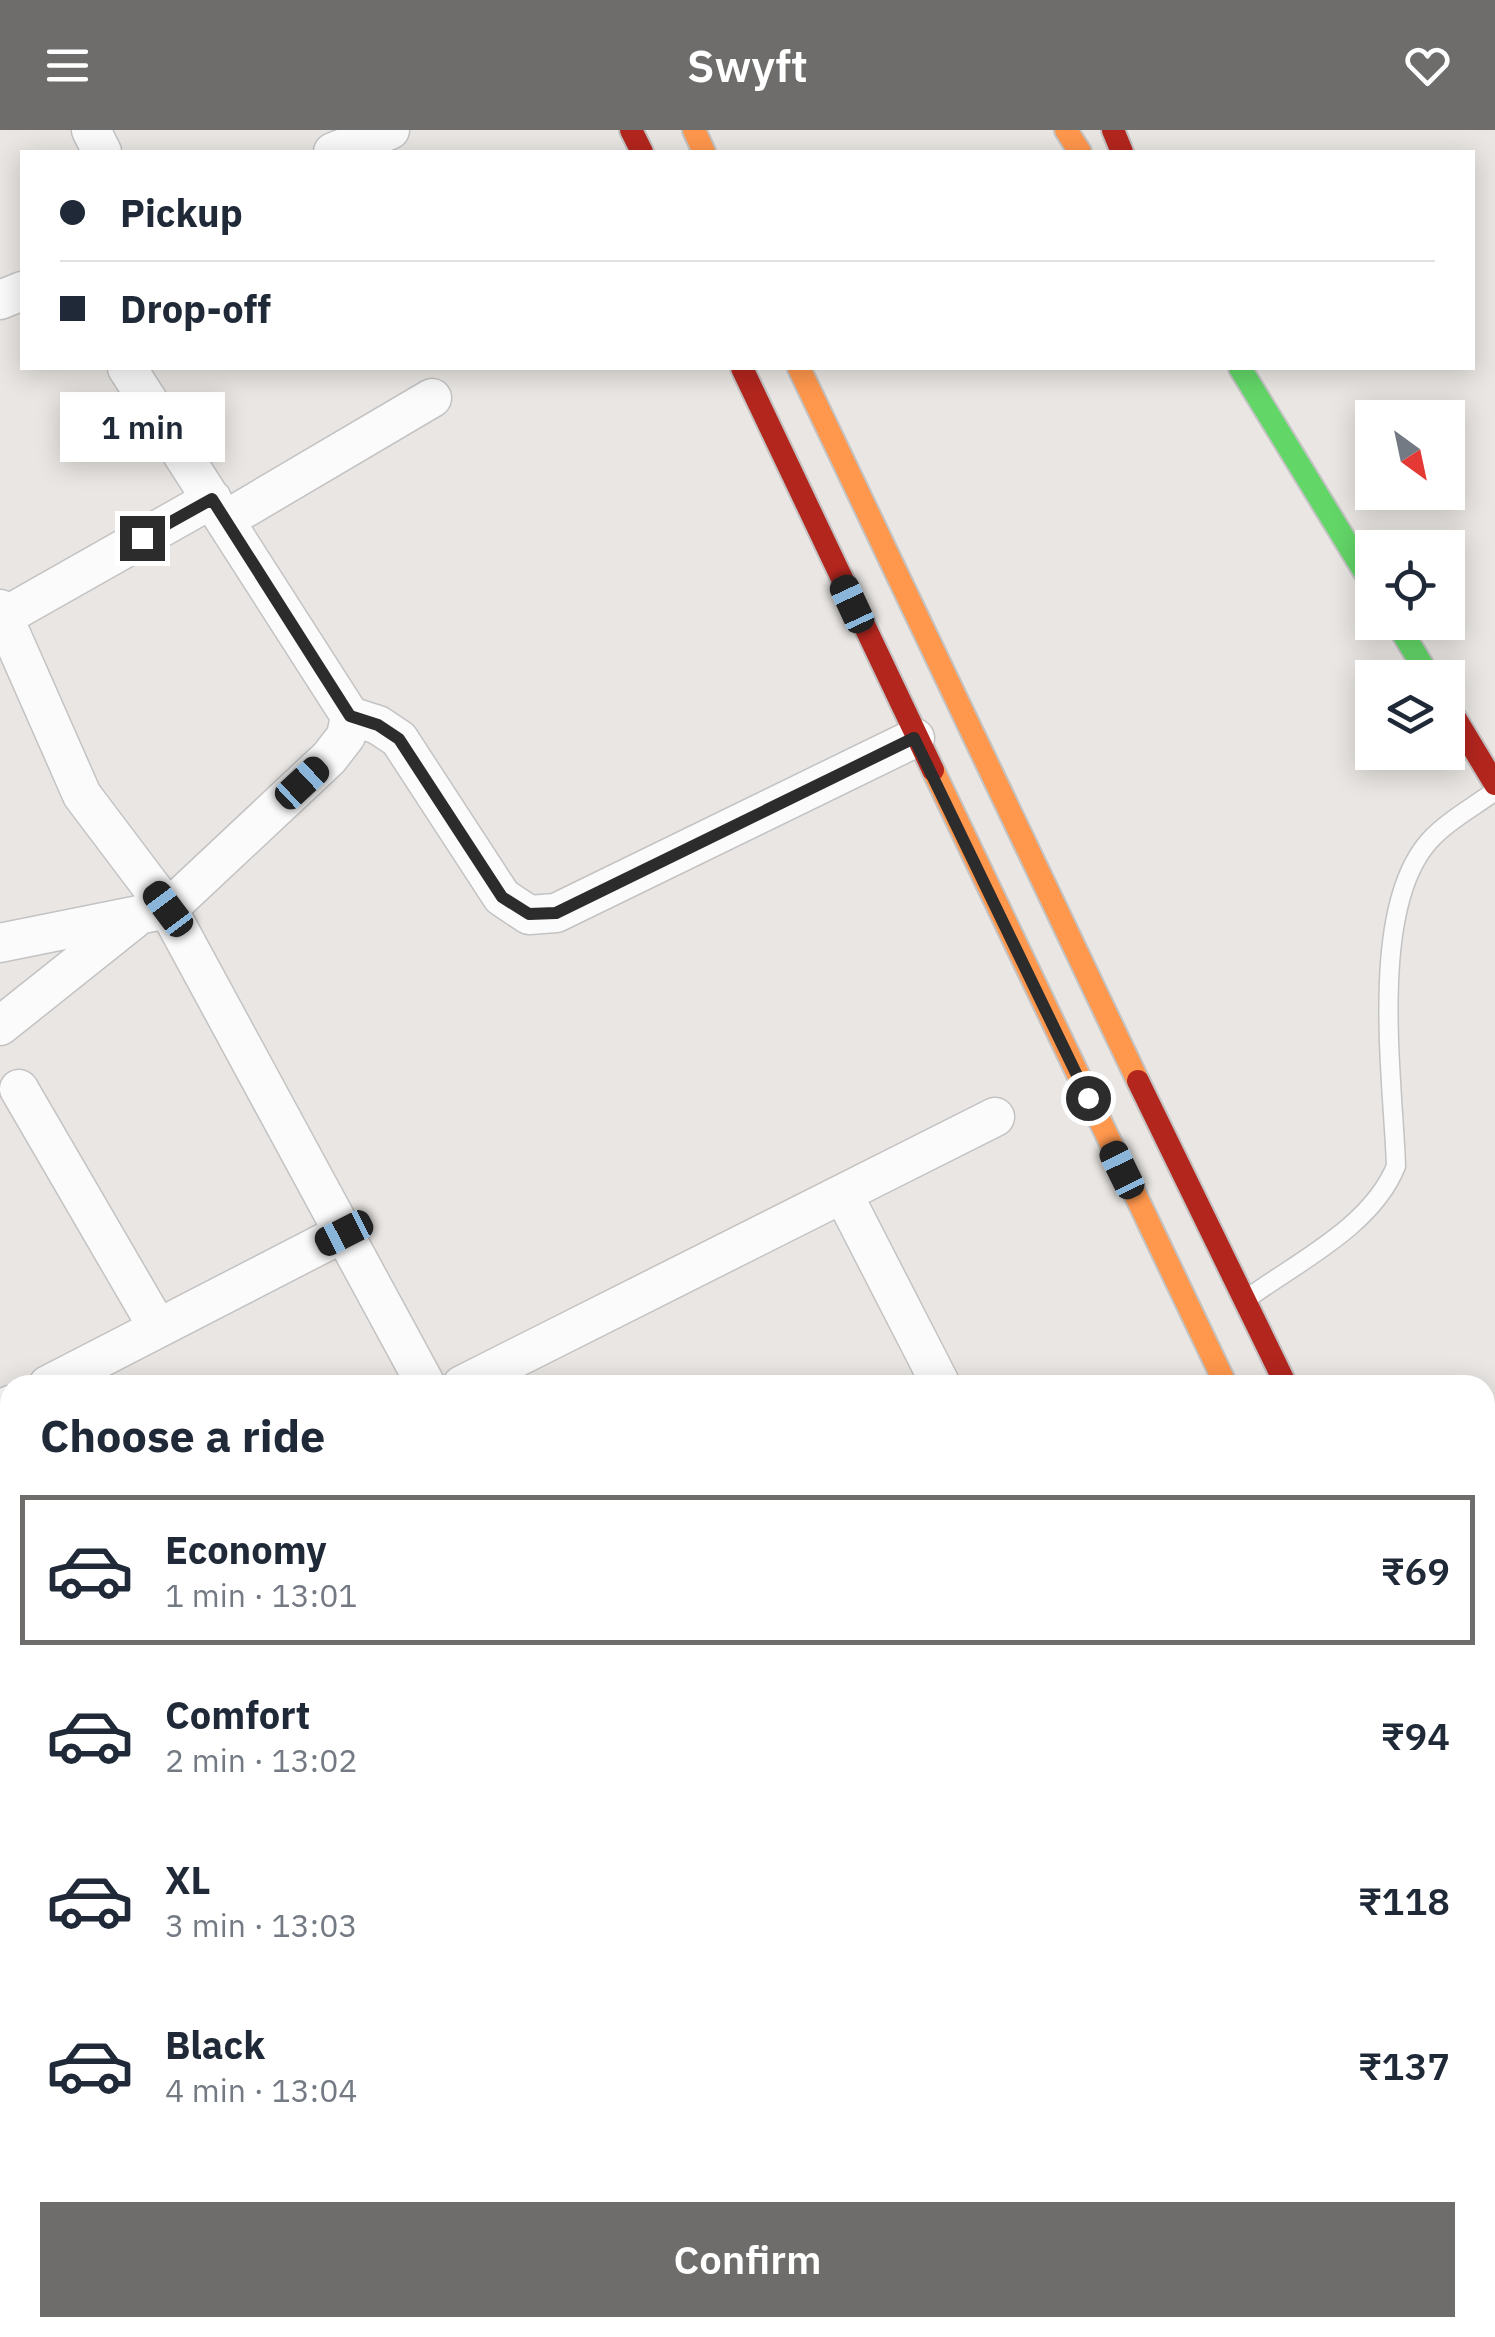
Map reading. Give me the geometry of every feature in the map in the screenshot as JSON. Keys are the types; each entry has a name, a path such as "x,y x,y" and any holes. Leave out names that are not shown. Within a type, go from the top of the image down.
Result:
{"street":[{"path":"338,150 390,130"},
{"path":"128,370 350,716 378,725 399,739 502,897 529,914 556,913 914,738"},
{"path":"743,370 914,738 1221,1375"},
{"path":"800,370 1021,843 1281,1375"},
{"path":"1241,370 1355,556"},
{"path":"421,1375 344,1233 82,796 1,615 219,510 432,398"},
{"path":"0,1026 154,912 329,758 346,736 350,716"},
{"path":"1465,735 1495,787"},
{"path":"0,943 154,912"},
{"path":"19,1089 158,1328"},
{"path":"482,1375 995,1117"},
{"path":"843,1194 936,1375"},
{"path":"67,1375 344,1233"}],"lane":[{"path":"1245,1301 1368,1211 1386,1192 1396,1166 1389,936 1406,879 1431,838 1495,787"}],"traffic: fast":[{"path":"1241,370 1355,556"},
{"path":"1407,640 1419,660"}],"traffic: slow":[{"path":"694,130 703,150"},
{"path":"1066,130 1079,150"},
{"path":"800,370 1138,1081"},
{"path":"933,770 1221,1375"}],"traffic: jam":[{"path":"631,130 641,150"},
{"path":"1113,130 1121,150"},
{"path":"743,370 933,770"},
{"path":"1465,734 1495,784"},
{"path":"1138,1081 1281,1375"}],"route":[{"path":"142,538 212,499 350,716 378,725 399,739 415,757 502,897 529,914 556,913 914,738 1088,1098"}]}
